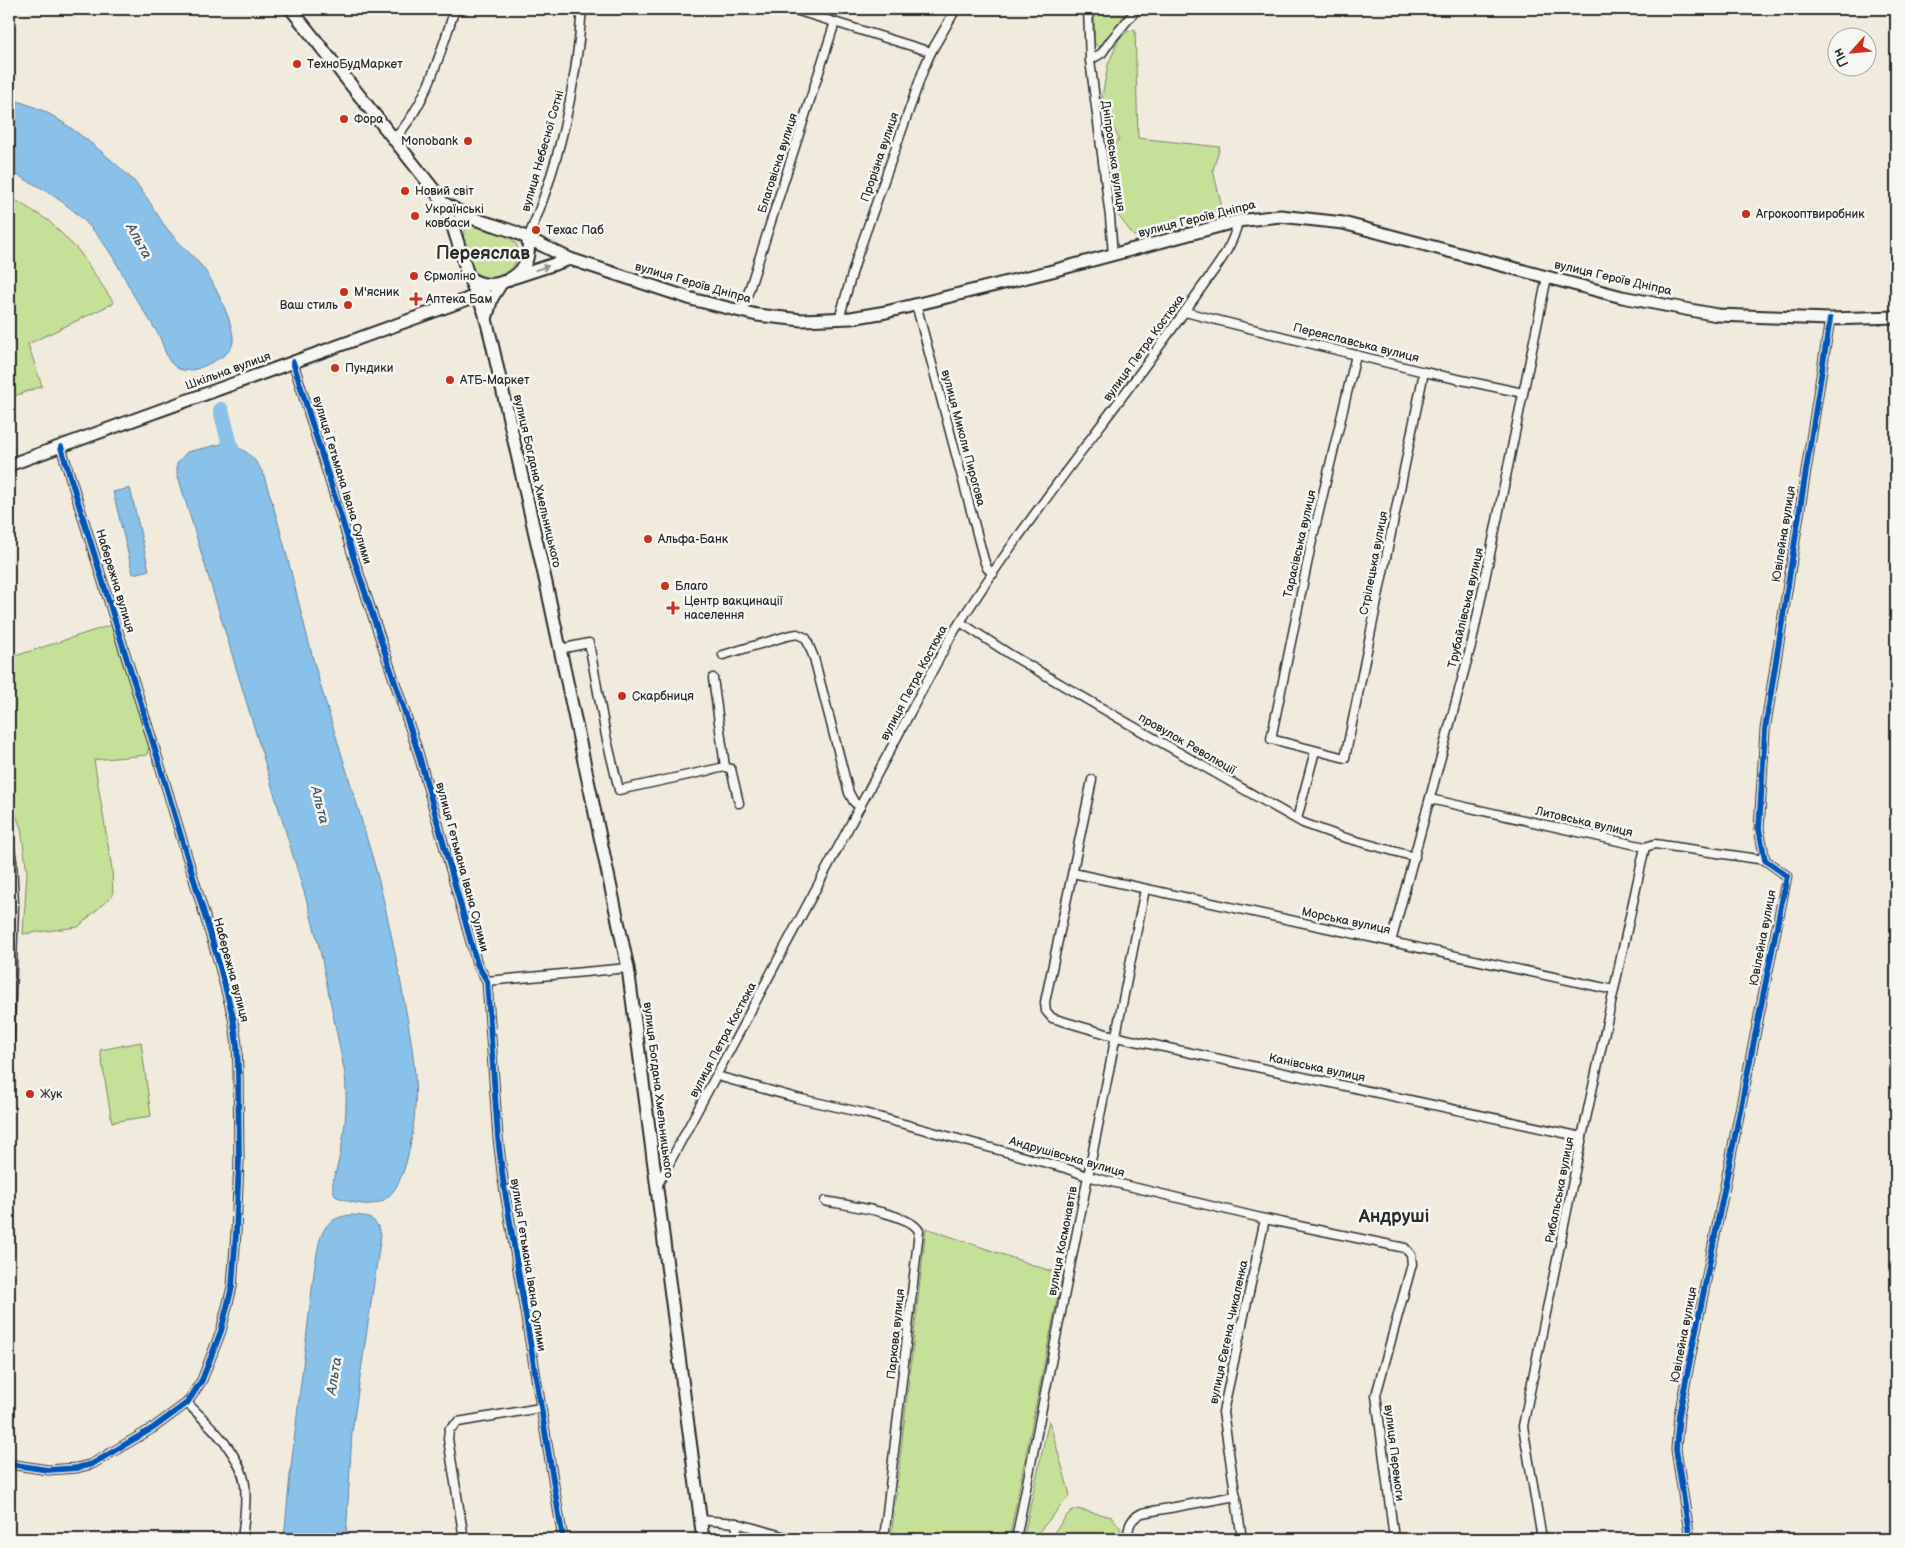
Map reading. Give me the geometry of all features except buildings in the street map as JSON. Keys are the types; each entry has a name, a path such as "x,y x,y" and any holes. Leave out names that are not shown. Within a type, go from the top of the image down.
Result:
{"main road":[{"path":"291,9 442,202 453,227 469,278 465,290 456,303 473,308 486,320"},
{"path":"442,202 471,218 528,238 528,254 524,266 514,277"},
{"name":"вулиця Героїв Дніпра","path":"528,238 570,259 658,288 742,312 789,319 859,318 1113,255 1238,221 1263,217 1292,216 1343,223 1622,297 1717,316 1830,319 1896,316"},
{"path":"453,227 458,220 471,218"},
{"path":"469,278 484,284 502,282 570,259"},
{"name":"вулиця Богдана Хмельницького","path":"469,278 486,320 560,650 628,968 703,1539"},
{"name":"вулиця Богдана Хмельницького","path":"486,320 492,298 502,282"},
{"name":"Шкільна вулиця","path":"9,465 456,303 502,282"}],"street":[{"path":"394,139 408,123 424,92 455,9"},
{"name":"вулиця Небесної Сотні","path":"528,238 543,198 570,102 582,9"},
{"path":"792,9 931,52"},
{"name":"Прорізна вулиця","path":"840,319 857,257 914,94 931,52 956,9"},
{"name":"Дніпровська вулиця","path":"1088,9 1087,31 1113,255"},
{"path":"1090,60 1102,54 1137,9"},
{"name":"Благовісна вулиця","path":"742,312 835,22"},
{"name":"вулиця Петра Костюка","path":"657,1186 941,653 994,574 1185,312 1225,254 1235,233 1238,221"},
{"name":"Трубайлівська вулиця","path":"1391,942 1472,642 1547,277"},
{"name":"вулиця Миколи Пирогова","path":"916,304 984,560 987,568 994,574"},
{"name":"Переяславська вулиця","path":"1185,312 1424,372 1523,393"},
{"name":"Ювілейна вулиця","path":"1690,1539 1676,1449 1679,1415 1787,876 1765,860 1759,829 1765,730 1830,319"},
{"name":"Тарасівська вулиця","path":"1315,751 1271,739 1311,545 1356,355"},
{"name":"вулиця Гетьмана Івана Сулими","path":"293,362 418,752 477,964 487,981 498,1138 503,1180 563,1539"},
{"name":"Стрілецька вулиця","path":"1315,751 1345,758 1424,372"},
{"name":"Набережна вулиця","path":"9,1464 48,1470 77,1468 92,1464 154,1428 187,1403 202,1380 214,1350 226,1315 232,1288 239,1160 236,1036 220,969 61,447"},
{"name":"провулок Революції","path":"960,622 1011,655 1297,819 1313,827 1340,836 1415,856"},
{"path":"723,655 787,636 797,634 806,638 814,658 849,793 854,802 860,806"},
{"path":"560,650 588,643 606,736 619,790 725,766 731,769 739,803"},
{"path":"713,678 725,766"},
{"path":"1297,819 1315,751"},
{"path":"1073,873 1092,780"},
{"name":"Литовська вулиця","path":"1430,799 1645,848 1655,844 1765,860"},
{"path":"9,843 14,876 14,904 9,1056"},
{"name":"Рибальська вулиця","path":"1542,1539 1523,1426 1582,1137 1645,848"},
{"name":"Морська вулиця","path":"1073,873 1614,990"},
{"name":"Канівська вулиця","path":"1073,873 1045,1002 1049,1015 1057,1020 1117,1036 1582,1137"},
{"name":"вулиця Космонавтів","path":"1016,1539 1145,889"},
{"path":"487,981 628,968"},
{"name":"Андрушівська вулиця","path":"717,1076 779,1094 864,1113 1065,1168 1087,1176 1265,1219 1401,1246 1411,1255"},
{"name":"Паркова вулиця","path":"824,1201 893,1216 912,1223 919,1231 884,1539"},
{"name":"вулиця Євгена Чикаленка","path":"1242,1539 1223,1412 1265,1219"},
{"name":"вулиця Перемоги","path":"1394,1539 1376,1395 1412,1264 1411,1255"},
{"path":"187,1403 220,1437 234,1457 242,1475 245,1491 242,1539"},
{"path":"464,1539 448,1439 451,1427 458,1422 540,1408"},
{"path":"1128,1539 1128,1528 1131,1521 1142,1513 1236,1496"},
{"path":"700,1520 736,1523 792,1539"},
{"path":"736,1523 738,1539"}],"green space":[{"path":"1094,9 1134,9 1101,49 1094,43"},
{"path":"1135,29 1138,138 1220,147 1213,170 1224,216 1134,236 1117,214 1108,153 1119,139 1101,102 1108,65 1119,39 1127,32"},
{"path":"9,196 49,221 79,251 114,303 28,344 42,386 9,398"},
{"path":"475,226 503,234 516,245 518,251 514,264 509,270 496,278 482,277 469,263 465,253 463,234 467,228"},
{"path":"111,625 149,747 147,755 94,760 112,869 113,895 78,927 23,934 27,873 21,828 9,797 9,658"},
{"path":"141,1042 151,1116 112,1122 100,1050"},
{"path":"926,1228 1062,1275 1009,1539 891,1539"},
{"path":"1049,1420 1070,1495 1033,1539 1023,1539"},
{"path":"1077,1509 1112,1517 1121,1529 1121,1539 1049,1539 1068,1514"}],"water":[{"path":"9,98 44,111 78,133 122,169 136,184 168,230 204,269 223,304 231,325 233,342 230,349 219,359 196,369 183,370 174,366 168,358 155,329 98,236 64,203 43,189 9,171"},
{"path":"221,444 235,446 246,452 263,473 279,525 320,684 374,863 394,949 413,1052 415,1073 414,1116 406,1163 401,1177 389,1196 373,1204 351,1202 337,1197 333,1191 333,1181 344,1135 346,1087 320,950 177,473 177,463 187,452"},
{"path":"130,488 149,570 133,574 113,492"},
{"path":"351,1215 366,1217 374,1221 381,1235 352,1432 346,1539 284,1539 318,1246 327,1225 333,1220"}],"waterway":[{"name":"Альта","path":"221,410 235,464"}],"cycle path":[{"path":"1690,1539 1676,1449 1679,1415 1787,876 1765,860 1759,829 1765,730 1830,319"},
{"path":"293,362 355,562 418,752 477,964 487,981 498,1138 503,1180 563,1539"},
{"path":"9,1464 48,1470 77,1468 92,1464 153,1428 187,1403 202,1380 221,1331 232,1287 236,1233 239,1160 238,1071 233,1017 218,960 157,756 61,447"}],"place":[{"name":"ТехноБудМаркет","path":"297,64"},
{"name":"Фора","path":"344,119"},
{"name":"Monobank","path":"468,141"},
{"name":"Новий світ","path":"405,191"},
{"name":"Агрокооптвиробник","path":"1746,214"},
{"name":"Українські ковбаси","path":"415,216"},
{"name":"Техас Паб","path":"536,230"},
{"name":"Єрмоліно","path":"414,276"},
{"name":"М'ясник","path":"344,292"},
{"name":"Аптека Бам","path":"416,299"},
{"name":"Ваш стиль","path":"348,305"},
{"name":"Пундики","path":"335,368"},
{"name":"АТБ-Маркет","path":"450,380"},
{"name":"Альфа-Банк","path":"648,539"},
{"name":"Благо","path":"665,586"},
{"name":"Центр вакцинації населення","path":"673,608"},
{"name":"Скарбниця","path":"622,696"},
{"name":"Жук","path":"30,1094"}],"district":[{"name":"Переяслав","path":"483,253"},
{"name":"Андруші","path":"1394,1216"}]}
